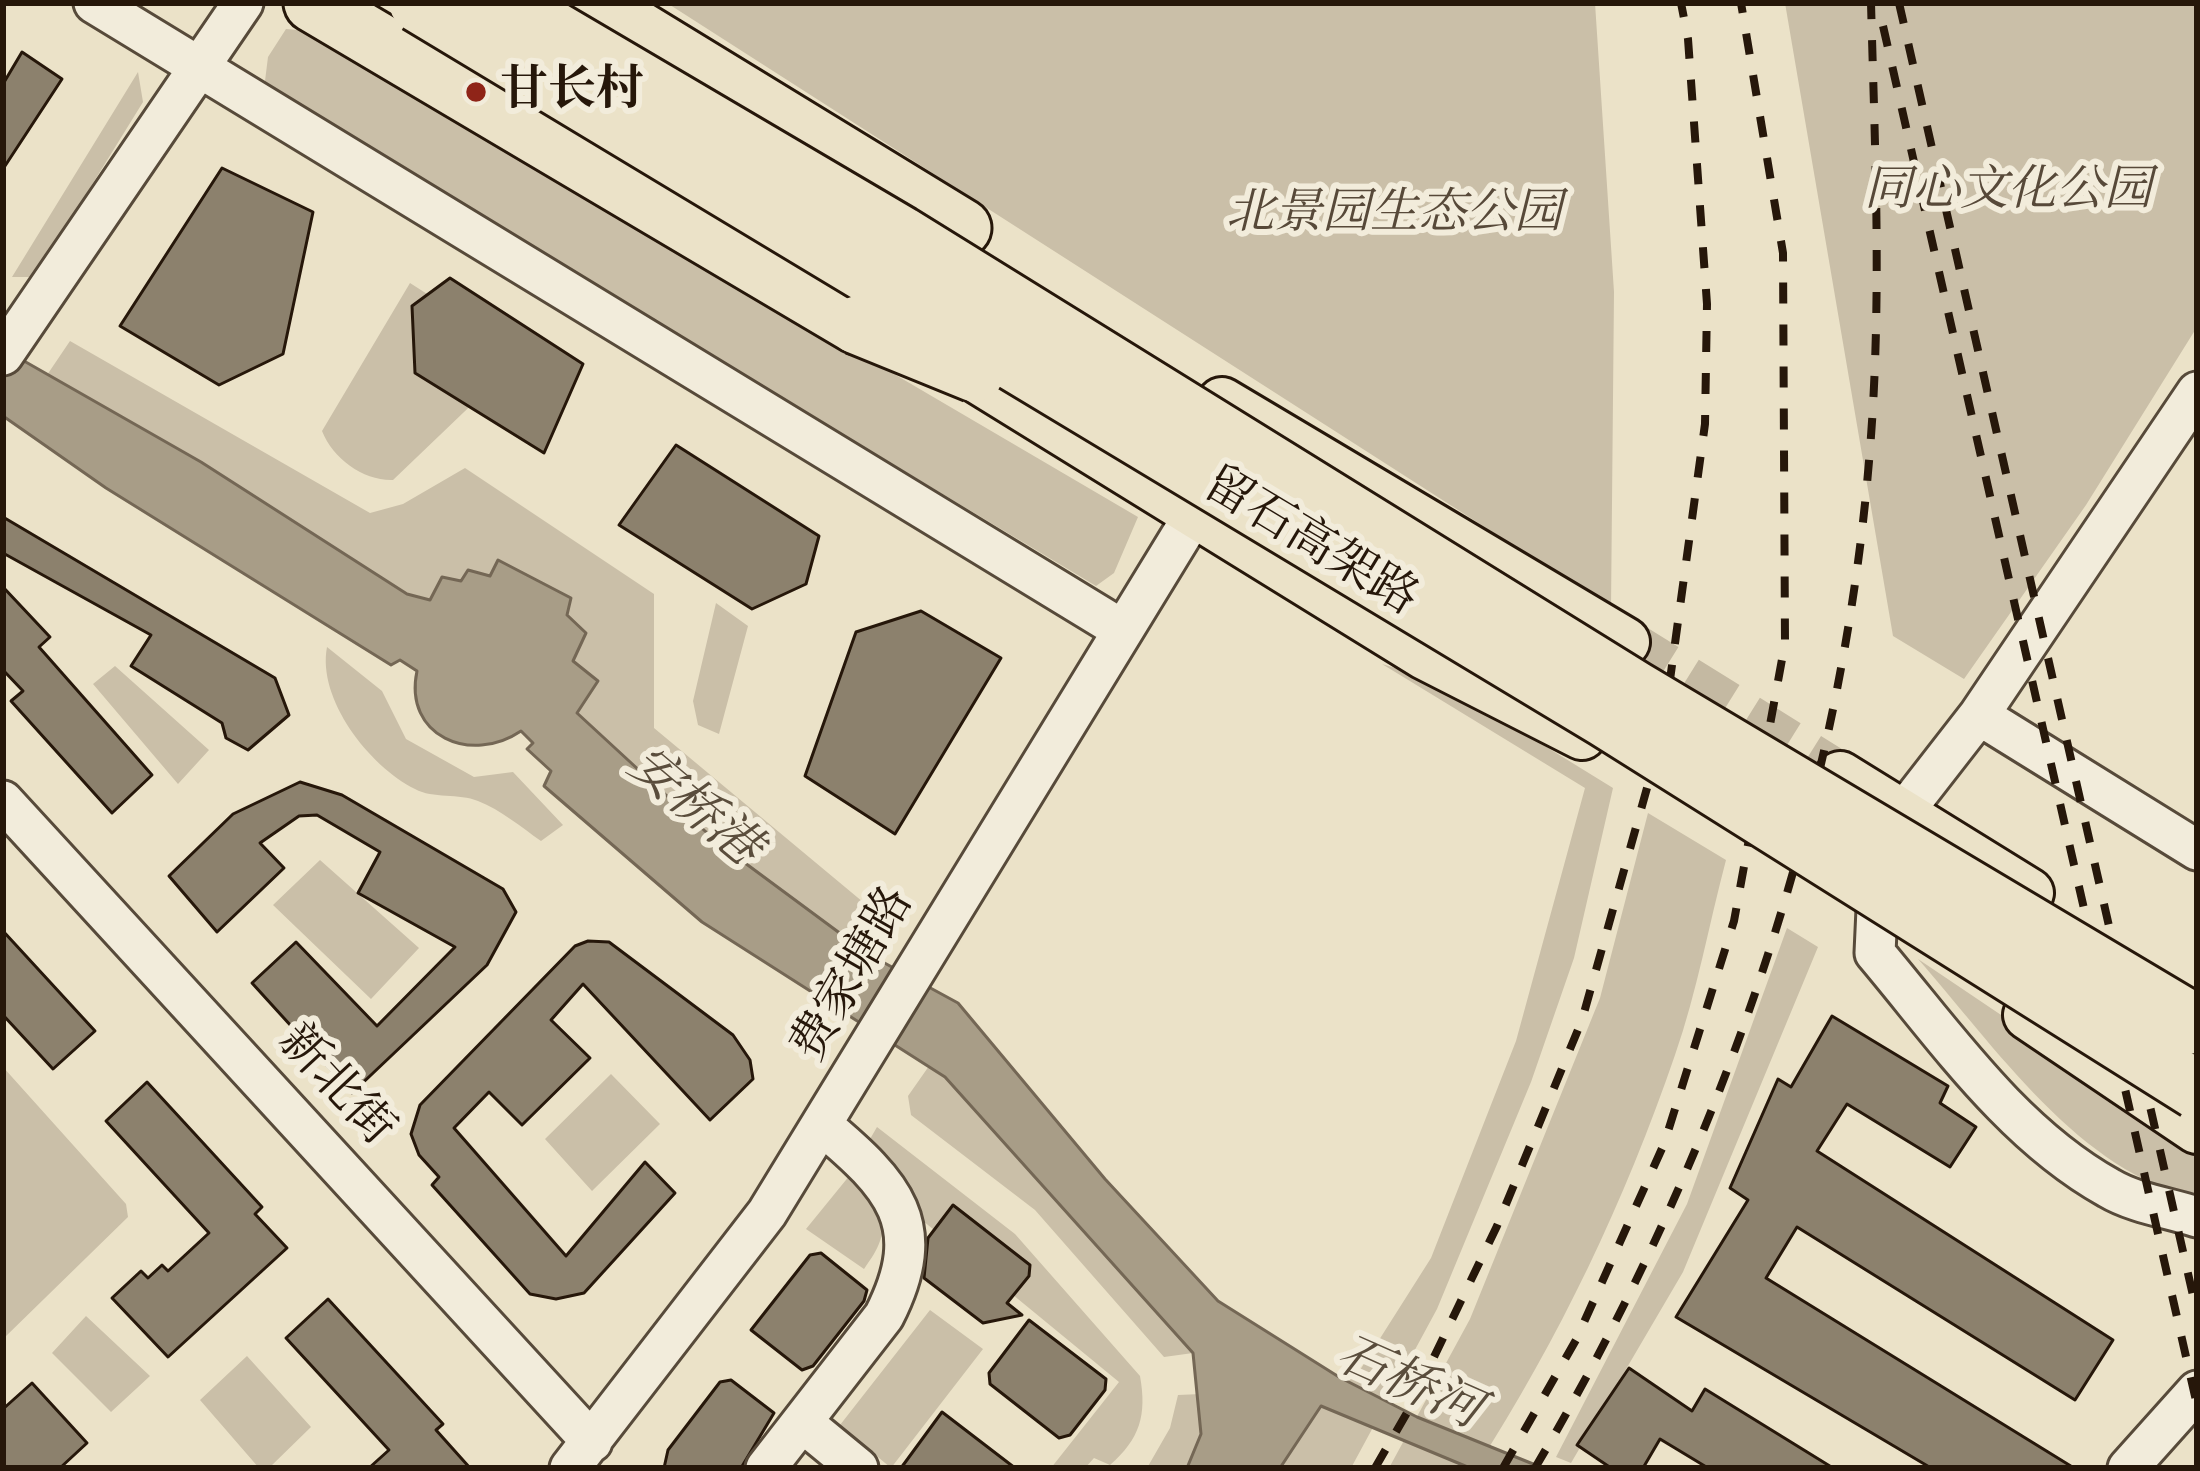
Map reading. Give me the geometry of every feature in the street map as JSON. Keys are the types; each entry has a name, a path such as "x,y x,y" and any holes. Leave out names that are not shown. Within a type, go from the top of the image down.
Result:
{"highway":[{"path":"313,3 857,325 1141,413"},
{"name":"留石高架路","path":"418,3 1634,690 2197,1025"},
{"name":"留石高架路","path":"507,3 1605,718 2197,1090"},
{"path":"593,3 962,228 1141,413"}],"main road":[{"path":"356,3 1425,655 1582,735"},
{"path":"548,3 1625,642"},
{"path":"1840,776 2197,996"},
{"path":"1859,899 2197,1129"}],"street":[{"path":"94,3 1121,628"},
{"path":"6,352 243,3"},
{"path":"2197,392 1979,715 1902,814 1859,899 1875,953 2005,1108 2112,1191 2197,1217"},
{"name":"费家塘路","path":"581,1455 767,1213 824,1126 1121,628 1195,513"},
{"path":"1979,715 2197,850"},
{"name":"新北街","path":"3,801 581,1455"},
{"path":"766,1468 884,1316 898,1288 908,1239 901,1209 876,1171 824,1126"},
{"path":"2128,1468 2197,1391"},
{"path":"802,1422 858,1468"}],"green space":[{"name":"北景园生态公园","path":"667,3 1595,3 1614,292 1611,608"},
{"name":"同心文化公园","path":"1785,3 2197,3 2197,327 2086,505 1964,679 1893,636"},
{"path":"286,29 309,31 1138,517 1114,573 1096,586 279,96 265,81 268,57"},
{"path":"138,72 143,102 35,277 12,277"},
{"path":"410,283 513,349 487,390 393,480 382,479 342,459 322,431"},
{"path":"70,341 370,513 403,504 465,468 654,594 654,728 887,922 868,954 718,843 554,735 573,660 490,577 430,600 410,598 47,375"},
{"path":"716,603 748,626 719,734 698,725 693,701"},
{"path":"327,647 382,691 406,739 474,777 513,772 563,825 541,841 478,801 422,792 398,778 364,748 338,709 326,667"},
{"path":"1382,664 1441,682 1613,788 1574,958 1531,1082 1437,1309 1351,1468 1280,1468 1339,1377 1360,1370 1431,1258 1516,1041 1585,788"},
{"path":"115,666 209,750 178,784 93,684"},
{"path":"1648,813 1726,860 1683,1031 1634,1163 1562,1319 1476,1468 1389,1468 1470,1319 1600,998"},
{"path":"320,860 419,948 371,999 273,905"},
{"path":"1787,928 1818,947 1683,1272 1571,1463 1556,1457 1687,1204"},
{"path":"1918,959 2197,1147 2197,1197 2155,1184 2115,1163 2078,1135 2009,1066"},
{"path":"929,1066 945,1077 1193,1353 1164,1357 1035,1210 911,1115 908,1096"},
{"path":"3,1067 126,1204 128,1217 3,1339"},
{"path":"611,1074 660,1124 592,1191 545,1139"},
{"path":"877,1127 1015,1234 1140,1376 1139,1425 1110,1465 1094,1458 1085,1468 1051,1468 1119,1382 917,1216 866,1146"},
{"path":"850,1175 877,1210 883,1230 864,1269 806,1229"},
{"path":"930,1310 983,1349 891,1468 840,1425"},
{"path":"86,1316 150,1376 111,1412 52,1353"},
{"path":"247,1356 311,1427 269,1468 259,1468 200,1400"},
{"path":"1201,1394 1201,1434 1187,1468 1147,1468 1170,1428 1178,1395"}],"shaded area":[{"path":"3,349 201,462 407,594 430,600 442,577 461,581 468,570 490,576 498,560 571,598 567,615 586,633 573,661 598,681 577,713 718,843 868,954 958,1003 1105,1179 1218,1301 1339,1377 1417,1417 1543,1468 1470,1468 1321,1406 1280,1468 1187,1468 1201,1434 1193,1353 945,1077 702,922 544,786 551,771 527,749 533,743 521,731 482,745 445,738 420,713 415,694 417,671 400,660 391,665 106,488 3,416"}],"building":[{"path":"22,52 62,79 3,169 3,84"},
{"path":"222,168 313,212 283,354 219,385 120,326"},
{"path":"450,278 583,364 544,453 415,373 412,306"},
{"path":"676,445 819,536 806,584 752,609 619,525"},
{"path":"3,517 275,678 289,715 248,750 226,738 222,723 131,666 151,635 3,553"},
{"path":"3,587 50,637 39,647 152,775 112,813 11,701 23,691 3,670"},
{"path":"921,611 1001,658 895,834 805,776 856,632"},
{"path":"300,782 342,795 503,889 516,912 487,965 352,1093 252,983 296,942 377,1026 455,947 358,893 380,852 317,815 299,816 260,843 284,868 217,932 169,876 233,814"},
{"path":"3,931 95,1031 53,1069 3,1015"},
{"path":"609,942 733,1035 750,1060 753,1079 710,1120 583,984 551,1020 590,1058 522,1125 489,1092 454,1128 566,1256 645,1162 675,1193 584,1293 556,1299 530,1294 432,1185 439,1177 419,1155 411,1134 420,1105 575,946"},
{"path":"1832,1016 1948,1086 1940,1103 1976,1127 1950,1167 1847,1104 1817,1151 2113,1340 2075,1400 1797,1227 1766,1278 2074,1468 1931,1468 1676,1317 1748,1200 1730,1188 1778,1079 1791,1087"},
{"path":"147,1082 262,1207 255,1214 287,1248 168,1357 112,1298 141,1271 148,1278 162,1265 168,1271 209,1233 106,1121"},
{"path":"953,1205 1030,1265 1029,1276 1007,1303 1022,1315 983,1323 924,1278 928,1238"},
{"path":"821,1253 867,1290 864,1301 813,1366 802,1370 751,1330 810,1255"},
{"path":"328,1299 443,1424 436,1430 470,1468 369,1468 389,1450 286,1338"},
{"path":"1029,1320 1106,1379 1105,1390 1070,1435 1059,1438 990,1384 989,1373"},
{"path":"1629,1368 1692,1411 1705,1389 1833,1468 1708,1468 1660,1439 1643,1468 1611,1468 1577,1445"},
{"path":"731,1380 774,1413 741,1468 664,1468 668,1450 720,1382"},
{"path":"32,1383 87,1443 60,1468 3,1468 3,1409"},
{"path":"942,1412 1015,1468 901,1468"}],"tunnel":[{"path":"1625,642 1840,776"}],"railway":[{"path":"1375,1468 1408,1411 1497,1226 1582,1020 1663,731 1705,424 1707,304 1688,39 1681,3"},
{"path":"1503,1468 1576,1340 1664,1144 1734,921 1785,643 1783,253 1741,3"},
{"path":"1535,1468 1661,1228 1714,1104 1761,977 1832,716 1855,583 1874,393 1877,226 1871,3"},
{"path":"1899,3 2197,1313"},
{"path":"1883,26 2197,1405"}],"place":[{"name":"甘长村","path":"476,92"}],"water label":[{"name":"安桥港","path":"693,808"},
{"name":"石桥河","path":"1408,1385"}]}
